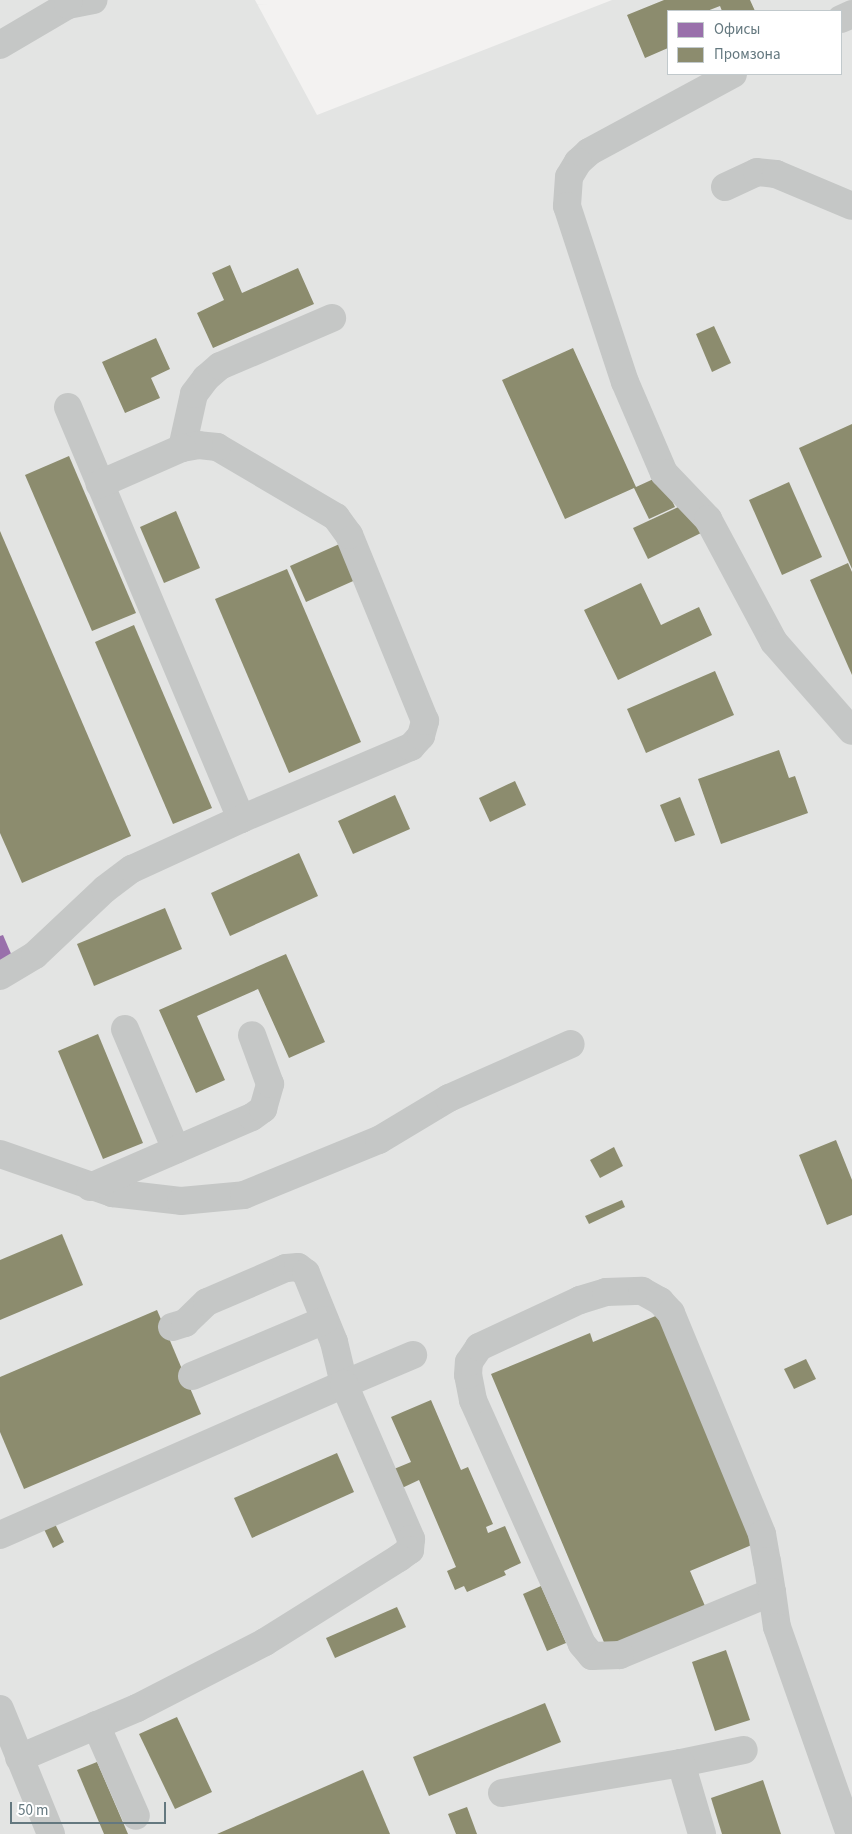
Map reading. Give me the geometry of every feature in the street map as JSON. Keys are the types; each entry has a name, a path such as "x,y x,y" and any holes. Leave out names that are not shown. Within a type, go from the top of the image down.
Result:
{"street":[{"path":"0,46 68,2 94,0"},
{"path":"731,75 589,152 578,162 570,177 567,206 625,382 664,473 708,519 774,642 852,731"},
{"path":"725,188 757,172 776,174 852,206"},
{"path":"182,448 194,394 206,378 220,366 332,318"},
{"path":"68,408 241,818"},
{"path":"0,976 35,955 104,890 132,870 241,818 411,747 421,736 425,721 349,535 336,517 217,447 199,445 182,448 100,484"},
{"path":"125,1029 176,1150"},
{"path":"90,1186 252,1117 263,1109 270,1084 252,1035"},
{"path":"0,1154 9,1155 90,1186 120,1194 181,1201 213,1200 260,1192 379,1140 449,1098 571,1044"},
{"path":"20,1758 160,1697 265,1642 410,1550 411,1539 344,1384 325,1320 306,1273 298,1267 286,1268 207,1302 185,1323 172,1327"},
{"path":"772,1592 620,1655 592,1656 582,1644 473,1400 468,1376 469,1362 479,1347 572,1304 606,1292 642,1291 660,1300 671,1313 762,1534 772,1592 777,1627 850,1834"},
{"path":"192,1376 325,1320"},
{"path":"0,1535 413,1355"},
{"path":"0,1709 50,1834"},
{"path":"96,1725 136,1816"},
{"path":"502,1792 681,1763 744,1750"},
{"path":"681,1763 702,1834"}],"shaded area":[{"path":"0,0 255,0 317,115 612,0 852,0 852,1834 0,1834"}],"building: Офисы":[{"path":"3,935 12,956 0,961 0,936"}],"building: Промзона":[{"path":"664,0 750,0 755,10 722,10 720,6 710,10 667,10 667,48 645,58 627,15"},
{"path":"230,265 242,293 298,268 314,304 213,348 197,313 224,300 212,273"},
{"path":"714,326 731,363 712,372 696,334"},
{"path":"156,338 170,369 151,378 160,398 125,413 102,362"},
{"path":"573,348 636,487 660,476 675,507 649,519 634,488 565,519 502,380"},
{"path":"852,424 852,569 799,448"},
{"path":"69,456 136,613 92,631 25,475"},
{"path":"789,482 822,557 782,575 749,500"},
{"path":"687,503 701,533 648,559 633,528"},
{"path":"176,511 200,568 164,583 140,527"},
{"path":"0,531 131,836 22,883 0,833"},
{"path":"344,542 360,578 306,602 290,566"},
{"path":"848,563 852,572 852,675 810,580"},
{"path":"287,569 361,742 289,773 215,599"},
{"path":"641,583 661,625 699,607 712,635 618,680 584,610"},
{"path":"134,625 212,808 173,824 95,642"},
{"path":"715,671 734,715 646,753 627,709"},
{"path":"779,750 789,778 795,776 808,813 721,844 698,779"},
{"path":"515,781 526,805 490,822 479,798"},
{"path":"395,795 410,829 353,854 338,821"},
{"path":"680,797 695,835 675,842 660,805"},
{"path":"299,853 318,896 230,936 211,893"},
{"path":"165,908 182,949 94,986 77,944"},
{"path":"286,954 325,1042 289,1058 258,989 197,1016 225,1080 196,1093 159,1010"},
{"path":"98,1034 143,1143 103,1159 58,1051"},
{"path":"836,1140 852,1180 852,1215 827,1225 799,1155"},
{"path":"614,1147 623,1166 600,1178 590,1160"},
{"path":"622,1200 625,1207 589,1224 585,1216"},
{"path":"62,1234 83,1285 0,1320 0,1260"},
{"path":"157,1310 201,1414 24,1489 0,1432 0,1377"},
{"path":"658,1315 754,1544 690,1571 705,1606 606,1647 491,1374 590,1333 593,1342"},
{"path":"806,1359 816,1379 794,1389 784,1369"},
{"path":"431,1400 461,1470 468,1467 493,1524 486,1527 488,1533 505,1526 521,1563 504,1571 506,1575 467,1592 464,1586 455,1590 447,1571 456,1567 419,1480 402,1488 394,1469 411,1462 391,1417"},
{"path":"337,1453 354,1492 252,1538 234,1498"},
{"path":"54,1522 64,1542 53,1548 43,1527"},
{"path":"541,1586 566,1643 547,1651 523,1594"},
{"path":"397,1607 406,1627 335,1658 326,1638"},
{"path":"726,1650 750,1720 715,1731 692,1662"},
{"path":"545,1703 561,1742 429,1796 413,1757"},
{"path":"177,1717 212,1792 175,1809 139,1734"},
{"path":"97,1762 128,1834 104,1834 77,1770"},
{"path":"363,1770 390,1834 217,1834"},
{"path":"763,1780 781,1834 722,1834 711,1798"},
{"path":"467,1807 477,1834 456,1834 448,1814"}]}
